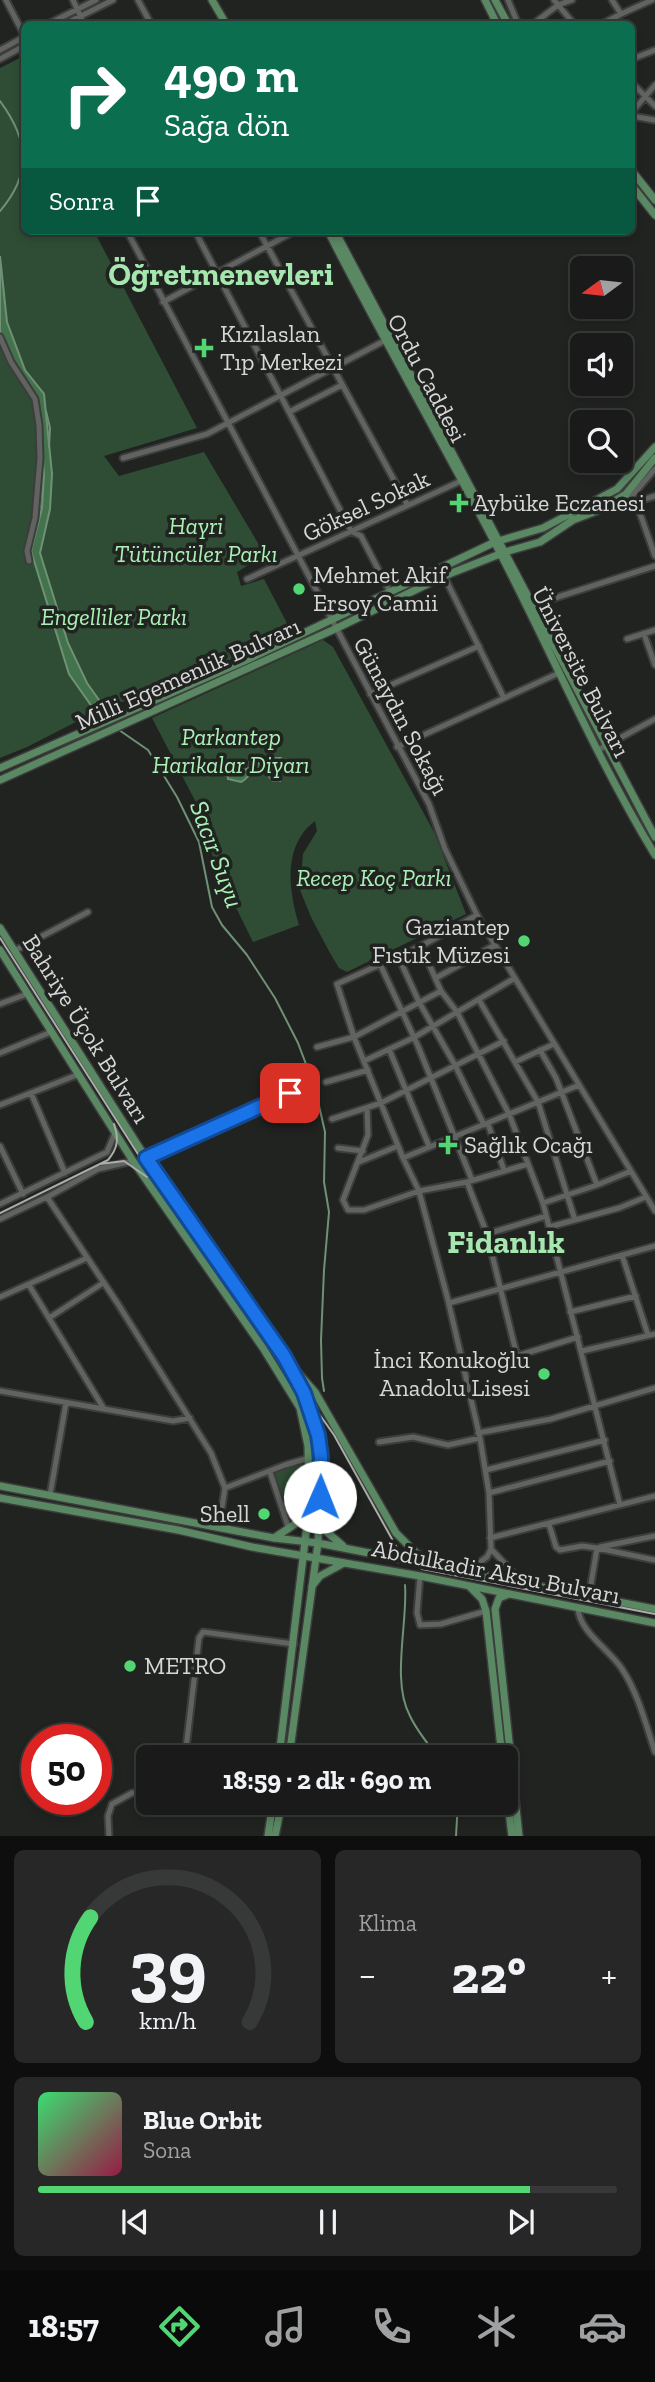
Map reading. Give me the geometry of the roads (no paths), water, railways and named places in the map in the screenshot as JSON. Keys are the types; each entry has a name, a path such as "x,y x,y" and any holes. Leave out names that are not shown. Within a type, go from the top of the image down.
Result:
{"main road":[{"path":"210,0 222,21"},
{"path":"485,0 496,21"},
{"path":"495,0 506,21"},
{"path":"635,175 655,200"},
{"path":"635,190 655,215"},
{"name":"Ordu Caddesi","path":"330,235 384,341 497,541"},
{"name":"Ordu Caddesi","path":"337,235 497,541"},
{"name":"Milli Egemenlik Bulvarı","path":"0,768 248,659 497,541 543,528 617,489 655,447"},
{"path":"631,498 655,458"},
{"name":"Milli Egemenlik Bulvarı","path":"0,780 335,629 443,576 540,542 573,520 631,498"},
{"name":"Üniversite Bulvarı","path":"497,541 559,673 654,832"},
{"name":"Üniversite Bulvarı","path":"503,553 533,605 655,855"},
{"name":"Bahriye Üçok Bulvarı","path":"0,928 146,1158 284,1356 310,1407 321,1457 320,1514 291,1745"},
{"name":"Bahriye Üçok Bulvarı","path":"0,950 133,1161 264,1348 293,1395 307,1435 309,1508 281,1745"},
{"path":"284,1356 315,1392 396,1533 435,1567"},
{"name":"Abdulkadir Aksu Bulvarı","path":"0,1486 274,1538 318,1543 655,1609"},
{"name":"Abdulkadir Aksu Bulvarı","path":"4,1499 178,1530 304,1557 511,1593 655,1623"},
{"path":"274,1538 289,1529 309,1508"},
{"path":"320,1514 331,1537 349,1550"},
{"path":"310,1590 320,1576 345,1563"},
{"path":"469,1586 478,1593 485,1608 501,1745"},
{"path":"511,1593 499,1598 495,1603 519,1836"},
{"path":"485,1608 489,1602 495,1603"},
{"path":"268,1836 271,1815"},
{"path":"275,1836 279,1815"},
{"path":"509,1815 512,1836"}],"street":[{"path":"6,0 21,30"},
{"path":"73,0 83,21"},
{"path":"54,21 96,0"},
{"path":"71,21 113,0"},
{"path":"138,0 149,21"},
{"path":"508,0 516,21"},
{"path":"536,21 556,3 572,0"},
{"path":"612,0 621,13"},
{"path":"607,21 652,0"},
{"path":"556,3 572,21"},
{"path":"0,50 21,38"},
{"path":"0,59 21,48"},
{"path":"635,59 655,50"},
{"path":"635,110 655,85"},
{"path":"635,86 655,106"},
{"path":"635,115 655,120 655,129"},
{"path":"645,187 654,187"},
{"name":"Günaydın Sokağı","path":"129,235 429,804 445,849 477,915 655,1211"},
{"path":"197,235 351,531 361,536 390,592"},
{"path":"261,235 407,504"},
{"path":"163,302 287,235"},
{"path":"0,337 11,362 35,399 39,425 40,458 35,519 27,551 29,561"},
{"path":"123,458 207,434 384,341"},
{"path":"289,412 342,385"},
{"path":"631,498 655,469"},
{"name":"Göksel Sokak","path":"247,579 461,481"},
{"path":"631,498 655,496"},
{"path":"631,498 652,537 655,556"},
{"path":"533,605 655,566"},
{"path":"443,576 504,698"},
{"path":"627,639 655,630"},
{"path":"644,634 655,665"},
{"path":"370,694 479,646"},
{"path":"397,747 559,673"},
{"path":"602,748 655,719"},
{"path":"14,951 88,912"},
{"path":"465,1573 487,1557 491,1549 489,1493 479,1435 449,1304 419,1191 354,1037 338,984 421,946 477,915"},
{"path":"421,946 441,991 457,1012 509,1114 543,1203 620,1505"},
{"path":"436,978 495,946"},
{"path":"398,956 432,1027 486,1124 504,1170"},
{"path":"380,964 456,1135 487,1234 517,1356 578,1337"},
{"path":"364,1061 413,1038 515,978"},
{"path":"317,1047 354,1037 441,991"},
{"path":"0,1004 27,994"},
{"path":"480,1000 538,1102 575,1220"},
{"path":"0,1053 51,1032"},
{"path":"332,1119 381,1103 504,1041"},
{"path":"515,1062 554,1044"},
{"path":"389,1049 429,1146"},
{"path":"540,1050 556,1078 597,1185"},
{"path":"326,1082 368,1070"},
{"path":"0,1105 78,1074"},
{"path":"403,1158 579,1085"},
{"path":"31,1093 65,1173"},
{"path":"146,1158 290,1093"},
{"path":"367,1108 368,1135 344,1200 348,1210 364,1210 419,1191 470,1181 528,1164"},
{"path":"0,1204 107,1152 115,1133"},
{"path":"0,1146 23,1194"},
{"path":"359,1162 398,1146"},
{"path":"338,1148 363,1151"},
{"path":"0,1219 98,1169 133,1161"},
{"path":"543,1203 631,1171"},
{"path":"47,1197 211,1453 225,1488 215,1526"},
{"path":"549,1227 619,1208 646,1197"},
{"path":"487,1234 546,1216"},
{"path":"449,1304 501,1287 655,1246"},
{"path":"582,1351 652,1335 622,1255"},
{"path":"0,1297 87,1258"},
{"path":"49,1318 103,1283"},
{"path":"29,1285 104,1409"},
{"path":"570,1312 636,1296"},
{"path":"379,1442 414,1437 448,1445 479,1435 551,1419 655,1388"},
{"path":"0,1391 173,1421 190,1418"},
{"path":"50,1495 66,1403"},
{"path":"486,1470 605,1440"},
{"path":"225,1488 309,1458"},
{"path":"489,1493 610,1461"},
{"path":"270,1472 289,1529"},
{"path":"490,1538 655,1496"},
{"path":"0,1507 4,1499"},
{"path":"549,1524 556,1547 560,1550 582,1546 655,1560"},
{"path":"597,1548 655,1536"},
{"path":"589,1597 597,1548"},
{"path":"491,1549 522,1582"},
{"path":"420,1576 417,1613 420,1625 441,1625 485,1608"},
{"path":"578,1606 584,1626 615,1659 628,1678 655,1752"},
{"path":"186,1745 199,1638 203,1632 294,1644"},
{"path":"109,1836 108,1816 112,1804 136,1793"}],"waterway":[{"name":"Sacır Suyu","path":"0,101 10,115 21,143"},
{"name":"Sacır Suyu","path":"0,211 18,184 21,174"},
{"name":"Sacır Suyu","path":"46,411 50,428 49,447"},
{"name":"Sacır Suyu","path":"33,540 40,507 43,470"},
{"name":"Sacır Suyu","path":"100,709 107,719"},
{"name":"Sacır Suyu","path":"119,730 148,750 177,797 199,842 212,907 275,998 298,1043 315,1088 325,1132 324,1182 329,1212 321,1340 324,1391"},
{"path":"405,1585 401,1669 404,1702 416,1727 429,1745"},
{"path":"456,1836 457,1815"}],"tram line":[{"path":"0,938 159,1187 334,1435 402,1557 422,1569 655,1614"},
{"path":"0,1213 108,1160 117,1143 114,1124"},
{"path":"100,1164 124,1161 147,1177"}],"place":[{"name":"Kızılaslan Tıp Merkezi","path":"204,348"},
{"name":"Aybüke Eczanesi","path":"459,503"},
{"name":"Mehmet Akif Ersoy Camii","path":"299,589"},
{"name":"Gaziantep Fıstık Müzesi","path":"524,941"},
{"name":"Sağlık Ocağı","path":"448,1145"},
{"name":"İnci Konukoğlu Anadolu Lisesi","path":"544,1374"},
{"name":"Shell","path":"264,1514"},
{"name":"METRO","path":"130,1666"}],"district":[{"name":"Öğretmenevleri","path":"221,274"},
{"name":"Fidanlık","path":"506,1242"}],"park label":[{"name":"Hayri Tütüncüler Parkı","path":"196,540"},
{"name":"Engelliler Parkı","path":"114,617"},
{"name":"Parkantep Harikalar Diyarı","path":"231,751"},
{"name":"Recep Koç Parkı","path":"374,878"}]}
